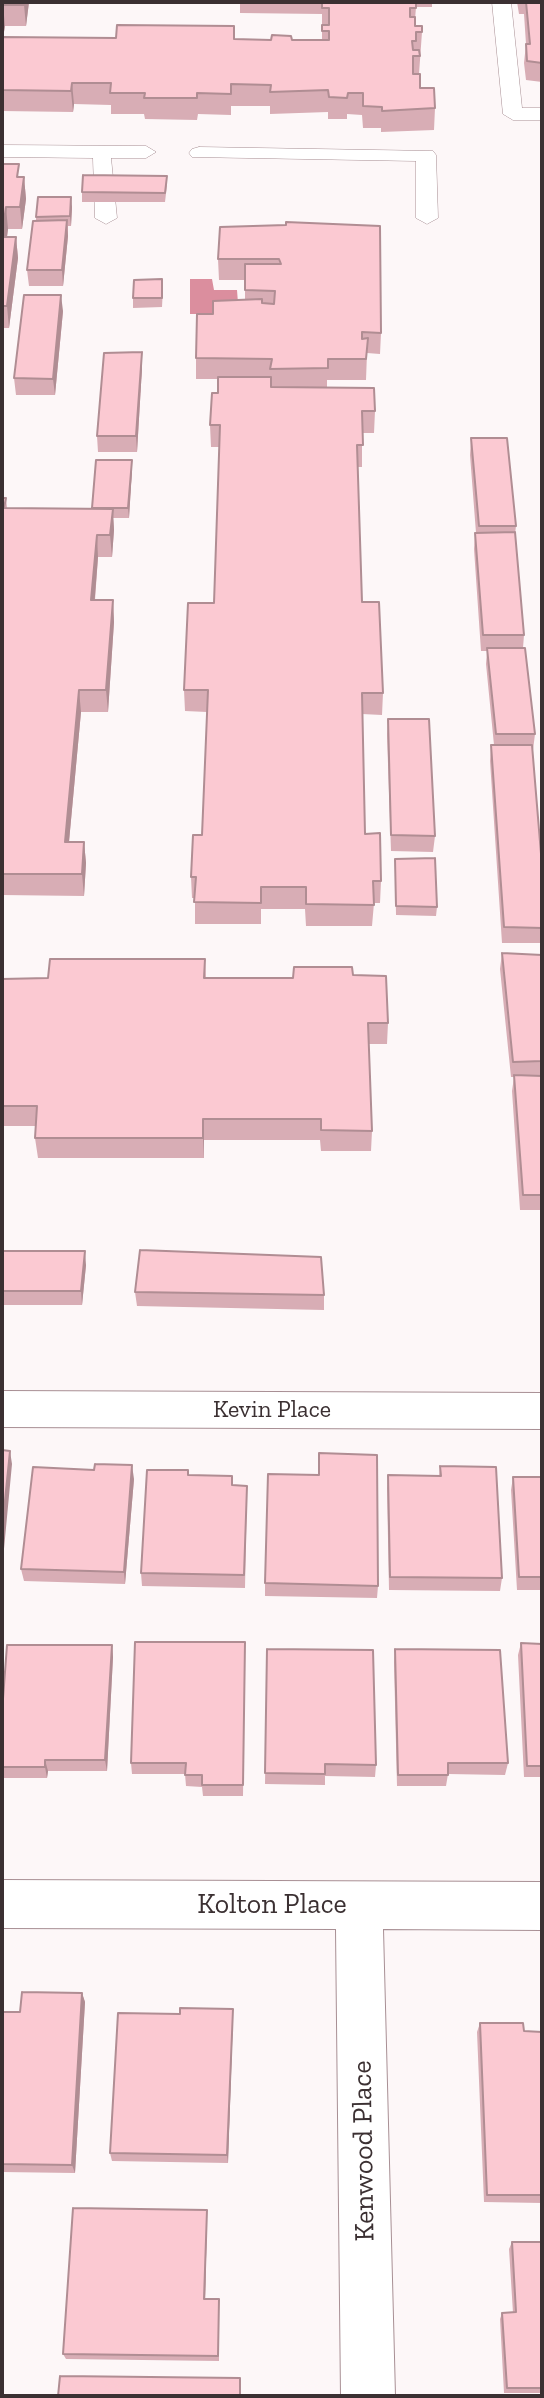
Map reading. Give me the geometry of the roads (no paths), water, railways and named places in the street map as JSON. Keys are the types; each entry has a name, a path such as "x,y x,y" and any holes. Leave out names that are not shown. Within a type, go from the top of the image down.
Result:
{"street":[{"name":"Kevin Place","path":"2,1409 542,1411"},
{"name":"Kolton Place","path":"2,1904 542,1906"},
{"name":"Kenwood Place","path":"359,1905 368,2396"}],"lane":[{"path":"501,2 513,114 542,114"},
{"path":"2,151 146,152"},
{"path":"102,152 106,218"},
{"path":"199,153 426,155 427,218"}]}
